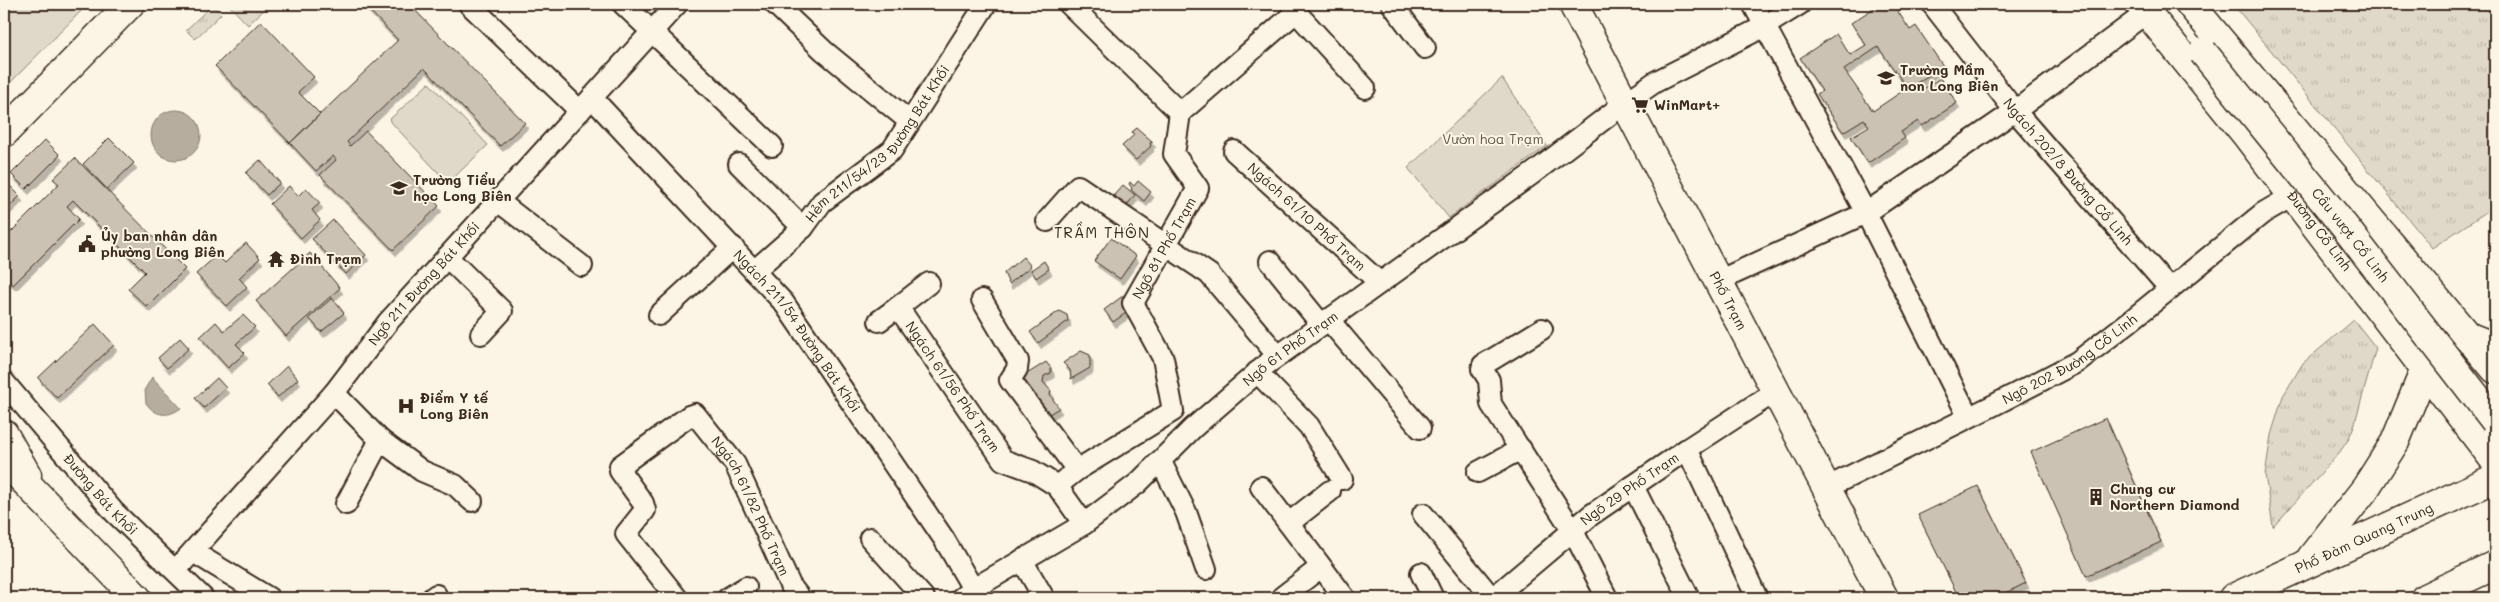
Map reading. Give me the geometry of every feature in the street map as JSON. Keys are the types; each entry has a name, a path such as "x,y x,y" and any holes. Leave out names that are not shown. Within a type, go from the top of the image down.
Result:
{"main road":[{"path":"4,134 130,4"},
{"name":"Phố Trạm","path":"1573,4 1884,598"},
{"name":"Cầu vượt Cổ Linh","path":"2174,4 2203,52 2350,234 2495,421"},
{"path":"2190,4 2495,369"},
{"name":"Cầu vượt Cổ Linh","path":"2146,7 2203,52"},
{"name":"Đường Cổ Linh","path":"2146,7 2248,136 2495,461"},
{"path":"2467,336 2495,347"},
{"path":"2307,563 2365,489 2395,442 2425,369 2467,336"},
{"path":"4,434 42,500"},
{"path":"4,460 137,598"},
{"name":"Phố Đàm Quang Trung","path":"2233,598 2495,478"},
{"path":"2425,598 2495,565"}],"street":[{"name":"Ngách 211/54 Đường Bát Khối","path":"469,4 586,105 733,247 790,311 944,539 967,594"},
{"path":"623,4 772,146"},
{"name":"Ngõ 211 Đường Bát Khối","path":"176,570 334,393 388,322 677,4"},
{"path":"775,4 824,51 909,120"},
{"name":"Hẻm 211/54/23 Đường Bát Khối","path":"754,271 803,228 822,202 892,150 909,120 986,4"},
{"path":"1069,4 1180,113 1294,8 1365,88"},
{"path":"1392,4 1425,48"},
{"path":"1753,4 1866,213 1968,416"},
{"name":"Ngõ 61 Phố Trạm","path":"967,594 1084,524 1138,483 1193,428 1257,372 1379,282 1532,174 1624,103 1655,82 1764,27 1800,4"},
{"name":"Ngách 202/8 Đường Cổ Linh","path":"1932,4 2015,111 2170,290"},
{"path":"1718,281 1866,213 2015,111 2146,7"},
{"name":"Ngõ 81 Phố Trạm","path":"1057,486 1077,470 1173,411 1164,358 1133,304 1198,188 1174,154 1180,113"},
{"name":"Ngách 61/10 Phố Trạm","path":"1234,151 1379,282"},
{"path":"739,164 803,228"},
{"path":"1047,221 1078,186 1209,274 1278,356"},
{"name":"Ngõ 202 Đường Cổ Linh","path":"1826,488 2076,362 2170,290 2263,213 2292,196"},
{"path":"498,201 582,266"},
{"path":"660,315 733,247"},
{"path":"448,257 502,311 481,334"},
{"path":"1270,261 1420,428"},
{"name":"Ngách 61/56 Phố Trạm","path":"929,283 898,306 1003,460 1033,471 1057,486 1084,524"},
{"path":"982,300 1018,361 1010,380 1077,470"},
{"path":"879,321 898,306"},
{"path":"1542,329 1483,365 1482,369 1490,380 1491,404 1573,530 1607,598"},
{"path":"1257,372 1309,426 1336,485 1289,523"},
{"name":"Đường Bát Khối","path":"4,382 114,512 203,598"},
{"name":"Ngõ 29 Phố Trạm","path":"1496,597 1573,530 1687,449 1776,391"},
{"path":"334,393 380,440 422,471 455,485 472,501"},
{"name":"Ngách 61/82 Phố Trạm","path":"677,598 626,534 645,510 643,503 620,471 620,466 689,416 698,415 735,464 790,585 800,598"},
{"path":"346,504 380,440"},
{"path":"1478,472 1521,449"},
{"path":"1687,449 1757,598"},
{"path":"1161,462 1186,512 1206,569"},
{"path":"1633,486 1689,598"},
{"path":"1261,487 1345,598"},
{"path":"1423,514 1496,597"},
{"path":"870,538 924,598"},
{"path":"193,552 269,598"},
{"path":"1022,560 1044,598"},
{"path":"1282,598 1322,568"},
{"path":"1421,573 1433,598"},
{"path":"728,598 746,587"}],"green space":[{"path":"4,4 88,4 4,89"},
{"path":"228,4 270,4 248,25"},
{"path":"2233,4 2495,4 2495,206 2432,248"},
{"path":"212,5 221,14 195,39 186,30"},
{"name":"Vườn hoa Trạm","path":"1502,78 1547,146 1449,218 1408,168"},
{"path":"429,83 488,145 448,183 389,120"},
{"path":"2354,320 2376,348 2354,426 2348,440 2339,453 2273,527 2265,475 2271,435 2283,396 2303,363"}],"shaded area":[{"path":"171,110 181,110 194,117 201,130 201,140 194,153 181,160 171,160 162,156 155,149 151,140 151,130 155,121 162,114"},
{"path":"152,377 181,408 167,414 153,411 146,403 145,389"}],"building":[{"path":"363,4 409,4 525,123 500,146 424,68 347,142 350,146 366,131 439,206 393,250 320,175 336,160 333,156 316,171 290,143 398,40"},
{"path":"1880,4 1893,4 1910,30 1916,26 1943,66 1915,84 1920,91 1940,78 1957,103 1922,126 1918,121 1901,132 1905,138 1868,163 1851,137 1869,126 1864,119 1843,132 1817,94 1822,91 1800,58 1836,34 1850,55 1866,45 1851,23","holes":["1878,47 1907,88 1873,111 1844,70"]},
{"path":"261,21 314,77 298,92 320,114 290,143 215,66"},
{"path":"1137,128 1153,142 1136,160 1122,146 1134,135 1132,132"},
{"path":"109,138 134,163 107,189 83,164"},
{"path":"45,140 60,155 26,189 11,174"},
{"path":"75,158 185,269 147,307 128,289 145,272 73,200 67,206 79,219 13,285 4,276 4,239 59,184 53,179"},
{"path":"260,160 280,183 267,195 246,173"},
{"path":"1138,181 1151,192 1144,201 1131,190 1132,188 1129,184 1130,182 1134,186"},
{"path":"4,182 20,196 4,212"},
{"path":"1123,185 1135,195 1126,206 1114,195"},
{"path":"289,186 298,196 306,188 320,203 312,210 320,220 301,238 270,204"},
{"path":"333,220 366,255 346,274 312,239"},
{"path":"1111,238 1136,256 1120,279 1094,261"},
{"path":"246,243 260,258 239,278 247,287 227,306 196,274 217,255 225,263"},
{"path":"310,253 340,288 286,336 256,301"},
{"path":"1023,257 1031,266 1009,284 1004,273"},
{"path":"1044,261 1049,269 1036,278 1031,270"},
{"path":"1124,295 1133,308 1113,322 1104,310"},
{"path":"332,298 344,313 321,332 309,318"},
{"path":"1059,311 1067,315 1068,321 1038,343 1030,332"},
{"path":"243,315 255,327 236,344 245,353 228,368 200,337 216,322 224,331"},
{"path":"95,324 114,345 57,398 38,378"},
{"path":"180,338 189,348 167,368 158,358"},
{"path":"1081,351 1090,355 1090,368 1071,379 1070,370 1063,363"},
{"path":"1046,362 1051,368 1051,373 1044,376 1043,382 1051,391 1050,395 1059,408 1049,414 1022,377"},
{"path":"287,366 298,379 278,397 267,385"},
{"path":"217,378 226,388 204,408 195,398"},
{"name":"Chung cư Northern Diamond","path":"2106,418 2161,542 2086,576 2031,452"},
{"path":"1978,486 2026,583 1995,598 1959,598 1918,515"}],"place":[{"name":"Trường Mầm non Long Biên","path":"1886,78"},
{"name":"WinMart+","path":"1640,105"},
{"name":"Trường Tiểu học Long Biên","path":"399,188"},
{"name":"Ủy ban nhân dân phường Long Biên","path":"87,244"},
{"name":"Đình Trạm","path":"276,259"},
{"name":"Điểm Y tế Long Biên","path":"406,406"},
{"name":"Chung cư Northern Diamond","path":"2096,497"}],"district":[{"name":"TRẦM THÔN","path":"1102,233"}]}
